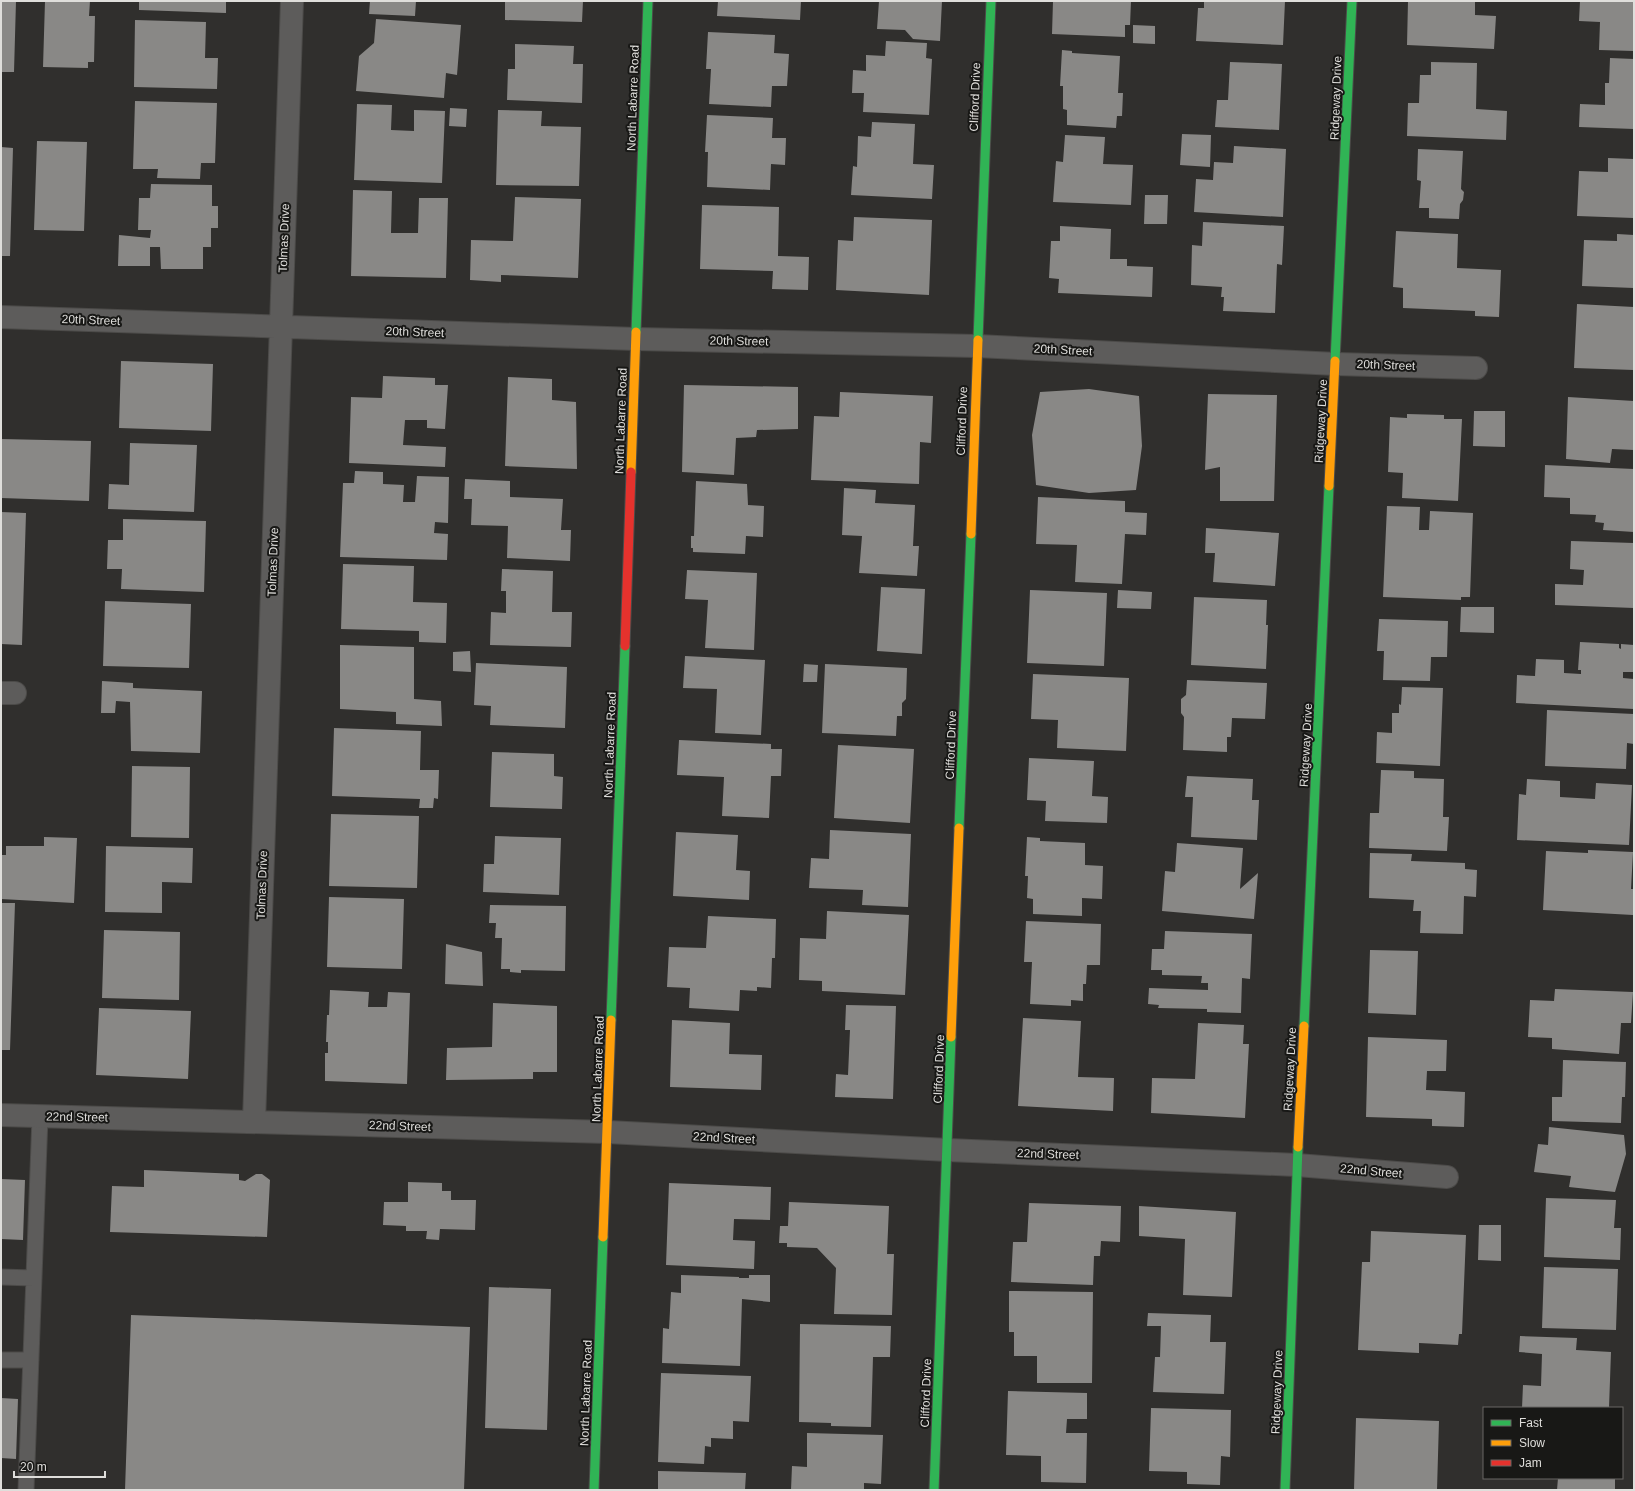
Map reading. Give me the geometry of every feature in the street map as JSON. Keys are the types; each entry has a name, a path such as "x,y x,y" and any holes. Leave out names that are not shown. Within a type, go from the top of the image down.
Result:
{"street":[{"name":"Tolmas Drive","path":"254,1122 292,1"},
{"name":"North Labarre Road","path":"594,1490 648,1"},
{"name":"Clifford Drive","path":"934,1490 991,1"},
{"name":"Ridgeway Drive","path":"1285,1490 1298,1164 1352,1"},
{"name":"20th Street","path":"1,317 636,339 977,346 1336,364 1476,368"},
{"name":"22nd Street","path":"1,1115 608,1132 948,1150 1298,1164 1447,1177"}],"lane":[{"path":"26,1490 40,1116"},
{"path":"1,1277 33,1278"},
{"path":"1,1360 31,1360"}],"building":[{"path":"1,1 16,1 14,72 1,72"},
{"path":"45,1 90,1 89,16 95,16 94,62 88,62 88,68 43,67"},
{"path":"139,1 226,1 226,13 139,10"},
{"path":"370,1 416,1 415,16 369,14"},
{"path":"505,1 583,1 582,22 505,20"},
{"path":"718,1 801,1 800,20 717,16"},
{"path":"879,1 942,1 940,41 913,39 905,30 877,29"},
{"path":"1053,1 1131,1 1130,25 1125,25 1125,37 1052,34"},
{"path":"1204,1 1285,1 1283,45 1196,41 1198,8 1204,8"},
{"path":"1408,1 1475,1 1475,15 1496,16 1494,49 1407,45"},
{"path":"1580,1 1634,1 1634,51 1599,50 1600,22 1579,21"},
{"path":"376,19 461,25 457,75 446,73 444,98 356,91 359,56 374,43"},
{"path":"135,20 206,22 205,58 218,58 217,89 134,87"},
{"path":"1133,25 1155,26 1155,44 1133,43"},
{"path":"708,32 775,35 774,53 789,54 787,86 772,86 771,107 709,104 711,69 706,69"},
{"path":"886,41 927,43 926,58 932,59 929,115 863,112 864,93 852,93 853,70 866,71 866,55 885,56"},
{"path":"515,44 574,46 573,64 583,64 582,103 507,100 508,69 515,69"},
{"path":"1062,50 1072,51 1072,53 1120,56 1118,93 1123,93 1122,116 1117,116 1116,128 1067,125 1067,110 1063,109 1063,86 1060,86"},
{"path":"1610,58 1634,59 1634,129 1579,127 1580,104 1605,105 1605,83 1609,83"},
{"path":"1230,62 1282,64 1279,130 1215,127 1217,100 1228,100"},
{"path":"1431,62 1477,63 1476,109 1507,111 1506,140 1407,136 1408,103 1419,103 1420,75 1431,75"},
{"path":"135,101 217,103 215,163 201,163 200,179 157,178 158,169 133,169"},
{"path":"357,104 392,105 391,130 414,131 414,110 445,111 442,183 354,180"},
{"path":"450,108 467,109 466,127 449,126"},
{"path":"498,110 542,111 541,126 581,127 579,186 496,185"},
{"path":"707,115 773,118 772,138 786,138 785,165 771,164 770,190 707,187 708,152 705,152"},
{"path":"872,122 915,124 913,164 934,165 932,199 851,195 853,166 857,167 858,136 871,137"},
{"path":"1182,134 1211,135 1210,167 1180,165"},
{"path":"1065,135 1105,137 1103,164 1133,165 1131,205 1053,202 1056,161 1063,162"},
{"path":"37,141 87,142 84,231 34,230"},
{"path":"1234,146 1286,149 1283,217 1194,212 1196,179 1213,180 1214,162 1233,163"},
{"path":"1,147 13,148 10,256 1,256"},
{"path":"1418,149 1463,151 1461,189 1464,192 1463,200 1460,204 1459,219 1429,218 1429,208 1419,208 1421,181 1417,180"},
{"path":"1608,158 1634,159 1634,218 1577,216 1579,171 1608,172"},
{"path":"151,184 212,185 212,206 218,206 218,228 211,228 211,247 203,247 203,269 161,269 160,247 150,247 150,266 118,266 119,235 150,238 151,230 138,230 139,198 150,198"},
{"path":"353,190 392,191 391,233 418,233 419,198 448,198 446,278 351,276"},
{"path":"1145,195 1168,195 1167,224 1144,224"},
{"path":"515,197 581,199 578,278 501,275 501,282 470,280 471,240 513,241"},
{"path":"702,205 779,207 778,256 809,257 808,290 772,289 773,271 700,269"},
{"path":"854,217 932,220 929,295 836,290 838,240 853,241"},
{"path":"1203,222 1284,226 1282,265 1277,264 1275,313 1223,311 1224,297 1221,297 1222,287 1191,285 1192,245 1202,246"},
{"path":"1060,226 1111,229 1110,259 1127,259 1127,266 1153,267 1152,297 1058,293 1059,279 1049,278 1051,241 1060,241"},
{"path":"1396,231 1458,234 1457,268 1501,270 1499,317 1475,316 1475,311 1403,308 1403,288 1393,287"},
{"path":"1617,234 1634,235 1634,288 1582,286 1584,240 1617,241"},
{"path":"1577,304 1634,307 1634,370 1574,368"},
{"path":"121,361 213,364 211,431 119,428"},
{"path":"383,376 435,378 435,385 448,385 445,429 427,428 427,420 405,420 403,445 446,447 445,467 349,463 351,397 382,398"},
{"path":"508,377 552,379 552,400 576,402 577,469 505,466"},
{"path":"684,385 798,387 798,429 757,430 756,437 736,438 734,475 682,472"},
{"path":"1089,389 1139,396 1142,446 1136,490 1089,493 1036,485 1032,435 1040,392"},
{"path":"840,392 933,396 931,443 920,442 919,484 811,480 814,416 839,417"},
{"path":"1208,394 1277,395 1274,501 1220,501 1220,467 1205,470"},
{"path":"1568,397 1634,401 1634,450 1612,449 1610,463 1566,459"},
{"path":"1474,411 1505,411 1505,447 1473,446"},
{"path":"1407,414 1444,415 1444,419 1462,419 1458,501 1402,498 1403,473 1388,472 1390,417 1407,418"},
{"path":"1,439 91,441 89,501 1,498"},
{"path":"130,443 197,445 194,512 108,509 109,484 129,485"},
{"path":"1545,465 1634,469 1634,532 1603,530 1604,523 1595,522 1596,515 1570,514 1570,498 1544,497"},
{"path":"355,471 383,472 383,484 404,485 403,502 415,502 417,476 449,477 448,523 435,522 434,533 448,534 447,560 340,557 343,483 354,483"},
{"path":"465,479 510,481 510,497 563,499 561,530 571,530 570,561 507,558 508,526 471,525 472,499 464,499"},
{"path":"696,481 747,484 748,505 764,506 763,537 746,536 745,554 693,552 693,548 691,548 691,536 694,536"},
{"path":"844,488 876,490 875,503 915,505 913,546 919,546 917,576 859,573 862,536 842,535"},
{"path":"1038,497 1125,501 1125,512 1147,513 1146,535 1125,534 1122,584 1075,582 1077,545 1036,544"},
{"path":"1387,506 1420,507 1419,530 1429,530 1430,511 1473,513 1470,597 1461,597 1461,600 1383,597"},
{"path":"1,512 26,513 22,645 1,644"},
{"path":"123,519 206,521 204,592 121,589 122,569 107,569 108,540 123,540"},
{"path":"1206,528 1279,533 1275,586 1213,582 1215,553 1205,553"},
{"path":"1571,541 1634,543 1634,608 1555,605 1555,584 1583,585 1584,570 1570,569"},
{"path":"343,564 414,566 413,602 447,603 446,643 419,642 419,631 341,629"},
{"path":"502,569 553,571 552,612 572,612 571,647 490,645 491,612 506,613 506,591 501,591"},
{"path":"687,570 757,573 754,650 705,648 708,600 685,599"},
{"path":"881,587 925,589 922,654 877,651"},
{"path":"1030,590 1107,593 1104,666 1027,663"},
{"path":"1118,590 1152,592 1151,609 1117,608"},
{"path":"1194,597 1267,600 1266,625 1268,625 1266,669 1191,665"},
{"path":"105,601 191,604 189,668 103,666"},
{"path":"1461,607 1494,607 1494,633 1460,632"},
{"path":"1379,619 1448,621 1447,657 1431,657 1430,681 1383,680 1384,651 1377,651"},
{"path":"1580,642 1619,644 1619,648 1621,649 1621,644 1634,645 1634,672 1623,672 1623,678 1634,679 1634,709 1516,703 1517,675 1535,676 1536,659 1564,660 1564,673 1581,674 1581,670 1578,670"},
{"path":"340,645 414,647 414,699 441,701 442,726 396,724 396,712 340,709"},
{"path":"470,651 471,672 453,671 453,652"},
{"path":"685,656 765,660 761,735 715,733 717,689 683,688"},
{"path":"476,663 567,667 565,728 490,725 491,706 474,705"},
{"path":"804,664 818,665 817,682 803,682"},
{"path":"825,664 907,668 906,699 902,703 902,716 897,716 896,736 822,733"},
{"path":"1033,674 1129,678 1126,751 1057,748 1058,720 1031,719"},
{"path":"1187,680 1267,683 1265,719 1232,718 1231,737 1227,737 1227,752 1183,750 1184,717 1181,713 1181,699 1186,695"},
{"path":"102,681 133,683 133,688 202,691 200,753 131,751 130,702 116,701 115,713 101,713"},
{"path":"1402,687 1443,688 1440,766 1376,763 1377,732 1392,733 1392,713 1399,713"},
{"path":"1547,710 1634,714 1634,744 1627,743 1626,769 1545,766"},
{"path":"334,728 421,731 420,770 439,770 438,799 434,798 433,808 419,808 420,799 332,796"},
{"path":"679,740 771,744 771,749 782,749 781,776 771,776 769,818 722,816 724,777 677,775"},
{"path":"838,745 914,749 910,823 834,818"},
{"path":"492,752 554,754 554,776 563,777 562,809 490,807"},
{"path":"1029,758 1094,761 1092,796 1108,797 1107,823 1045,821 1046,801 1027,800"},
{"path":"132,766 190,767 189,838 131,837"},
{"path":"1381,770 1414,771 1414,778 1444,779 1443,817 1449,817 1447,851 1369,848 1370,813 1379,813"},
{"path":"1187,776 1253,779 1252,800 1259,800 1257,840 1191,837 1193,797 1185,797"},
{"path":"1527,779 1560,781 1560,797 1595,799 1596,783 1632,785 1629,845 1517,840 1519,794 1526,795"},
{"path":"331,814 419,816 417,888 329,886"},
{"path":"830,830 911,834 908,907 862,905 863,890 809,888 811,858 829,859"},
{"path":"676,832 738,835 736,870 750,871 749,900 673,896"},
{"path":"495,836 561,838 559,895 483,892 484,864 494,864"},
{"path":"44,837 77,838 74,903 1,899 1,855 6,855 6,846 44,846"},
{"path":"1027,837 1040,838 1040,841 1085,843 1085,865 1103,866 1102,899 1082,898 1082,916 1033,914 1033,899 1027,898 1028,876 1025,876"},
{"path":"1177,843 1243,848 1240,889 1258,873 1254,919 1162,911 1165,871 1175,872"},
{"path":"106,846 193,848 192,883 162,882 162,913 105,912"},
{"path":"1588,850 1633,852 1631,889 1634,889 1633,915 1543,910 1546,851 1588,853"},
{"path":"1370,853 1412,854 1411,861 1465,863 1465,869 1477,870 1476,897 1464,896 1463,934 1420,933 1421,911 1413,911 1414,900 1369,898"},
{"path":"329,897 404,899 402,969 327,967"},
{"path":"1,903 15,903 10,1050 1,1050"},
{"path":"490,905 566,906 565,971 521,970 521,973 510,972 510,969 501,969 502,938 495,938 496,923 489,923"},
{"path":"827,911 909,915 905,995 822,991 822,981 799,980 800,938 826,939"},
{"path":"708,916 776,919 775,958 772,958 771,988 757,987 757,991 740,990 739,1011 689,1008 690,988 667,987 669,947 706,948"},
{"path":"1026,921 1101,924 1100,965 1087,965 1086,984 1083,984 1083,1001 1071,1000 1071,1006 1030,1004 1032,962 1024,962"},
{"path":"104,930 180,932 179,1000 102,998"},
{"path":"1165,931 1252,934 1250,979 1242,978 1241,1013 1207,1012 1207,1009 1158,1008 1159,1005 1148,1004 1149,988 1208,990 1208,983 1201,983 1202,976 1162,975 1162,970 1151,970 1152,949 1164,949"},
{"path":"446,944 482,952 483,986 445,984"},
{"path":"1370,950 1418,951 1416,1015 1368,1013"},
{"path":"1555,989 1633,992 1631,1023 1621,1023 1619,1054 1552,1049 1552,1038 1528,1037 1530,1000 1554,1001"},
{"path":"330,990 369,992 368,1007 387,1007 388,992 410,993 407,1084 325,1081 325,1053 328,1053 328,1042 326,1042 327,1015 329,1015"},
{"path":"493,1003 557,1006 557,1072 533,1072 533,1079 446,1080 447,1048 492,1047"},
{"path":"846,1005 896,1006 893,1099 835,1097 836,1074 848,1075 850,1030 845,1030"},
{"path":"99,1008 191,1011 188,1079 96,1075"},
{"path":"1023,1018 1081,1021 1078,1077 1114,1078 1113,1111 1018,1106"},
{"path":"672,1020 730,1023 729,1054 762,1055 761,1090 670,1087"},
{"path":"1198,1023 1244,1025 1243,1044 1249,1044 1245,1118 1151,1113 1152,1078 1195,1079"},
{"path":"1368,1037 1447,1040 1446,1071 1427,1071 1426,1090 1465,1092 1464,1127 1432,1126 1432,1119 1366,1117"},
{"path":"1563,1060 1626,1062 1625,1097 1622,1097 1621,1123 1552,1121 1552,1097 1562,1097"},
{"path":"1549,1127 1624,1135 1626,1154 1615,1192 1569,1187 1571,1176 1534,1172 1538,1144 1548,1145"},
{"path":"144,1170 239,1174 239,1180 245,1181 256,1174 262,1174 270,1180 267,1237 110,1232 112,1186 144,1187"},
{"path":"1,1179 25,1180 23,1240 1,1239"},
{"path":"408,1182 442,1183 442,1191 451,1191 451,1200 476,1200 475,1230 440,1229 439,1240 426,1239 427,1231 406,1231 406,1226 383,1225 384,1202 408,1202"},
{"path":"669,1183 771,1187 770,1220 734,1219 733,1240 755,1241 754,1269 666,1265"},
{"path":"1546,1198 1616,1200 1614,1228 1621,1228 1620,1260 1544,1257"},
{"path":"789,1202 889,1206 887,1254 894,1254 892,1315 834,1314 836,1268 817,1248 787,1247 787,1243 779,1243 780,1226 788,1226"},
{"path":"1029,1203 1121,1206 1120,1242 1101,1241 1100,1256 1094,1256 1093,1285 1011,1282 1013,1242 1027,1242"},
{"path":"1139,1206 1236,1212 1232,1297 1183,1295 1185,1239 1139,1236"},
{"path":"1479,1225 1501,1225 1501,1261 1478,1260"},
{"path":"1371,1231 1466,1235 1462,1334 1459,1334 1458,1345 1419,1343 1419,1353 1358,1350 1362,1262 1370,1262"},
{"path":"1544,1267 1618,1269 1616,1330 1542,1328"},
{"path":"681,1275 749,1278 749,1275 770,1275 770,1302 742,1299 740,1366 662,1363 663,1328 669,1329 671,1292 681,1293"},
{"path":"489,1287 551,1289 547,1430 485,1428"},
{"path":"1009,1291 1093,1292 1092,1383 1037,1383 1037,1356 1014,1356 1014,1332 1009,1332"},
{"path":"1148,1313 1211,1315 1210,1342 1226,1342 1224,1394 1153,1392 1155,1357 1160,1357 1161,1326 1147,1326"},
{"path":"131,1315 470,1327 464,1490 125,1490"},
{"path":"800,1324 891,1326 890,1357 873,1357 871,1427 831,1426 831,1423 799,1422"},
{"path":"1520,1336 1577,1338 1576,1350 1611,1352 1609,1407 1522,1407 1523,1385 1541,1386 1542,1354 1519,1352"},
{"path":"661,1373 751,1376 749,1422 733,1421 733,1439 711,1438 711,1447 705,1446 704,1464 658,1462"},
{"path":"1008,1391 1087,1393 1087,1419 1067,1419 1066,1433 1087,1433 1086,1483 1041,1482 1041,1456 1006,1455"},
{"path":"1,1398 18,1399 16,1459 1,1458"},
{"path":"1151,1408 1231,1410 1230,1457 1221,1456 1220,1485 1187,1484 1187,1472 1149,1471"},
{"path":"1356,1418 1439,1421 1437,1490 1354,1490"},
{"path":"807,1433 883,1435 881,1484 864,1483 864,1490 791,1490 792,1466 807,1467"},
{"path":"658,1471 746,1473 745,1490 658,1490"},
{"path":"1558,1479 1615,1479 1615,1490 1557,1490"}],"traffic: fast":[{"path":"636,332 648,1"},
{"path":"978,340 991,1"},
{"path":"1335,361 1352,1"},
{"path":"1304,1026 1329,486"},
{"path":"959,828 971,534"},
{"path":"611,1020 625,646"},
{"path":"934,1490 951,1037"},
{"path":"1285,1490 1298,1147"},
{"path":"594,1490 603,1237"}],"traffic: slow":[{"path":"631,472 636,332"},
{"path":"971,534 978,340"},
{"path":"1329,486 1335,361"},
{"path":"951,1037 959,828"},
{"path":"603,1237 611,1020"},
{"path":"1298,1147 1304,1026"}],"traffic: jam":[{"path":"625,646 631,472"}]}
